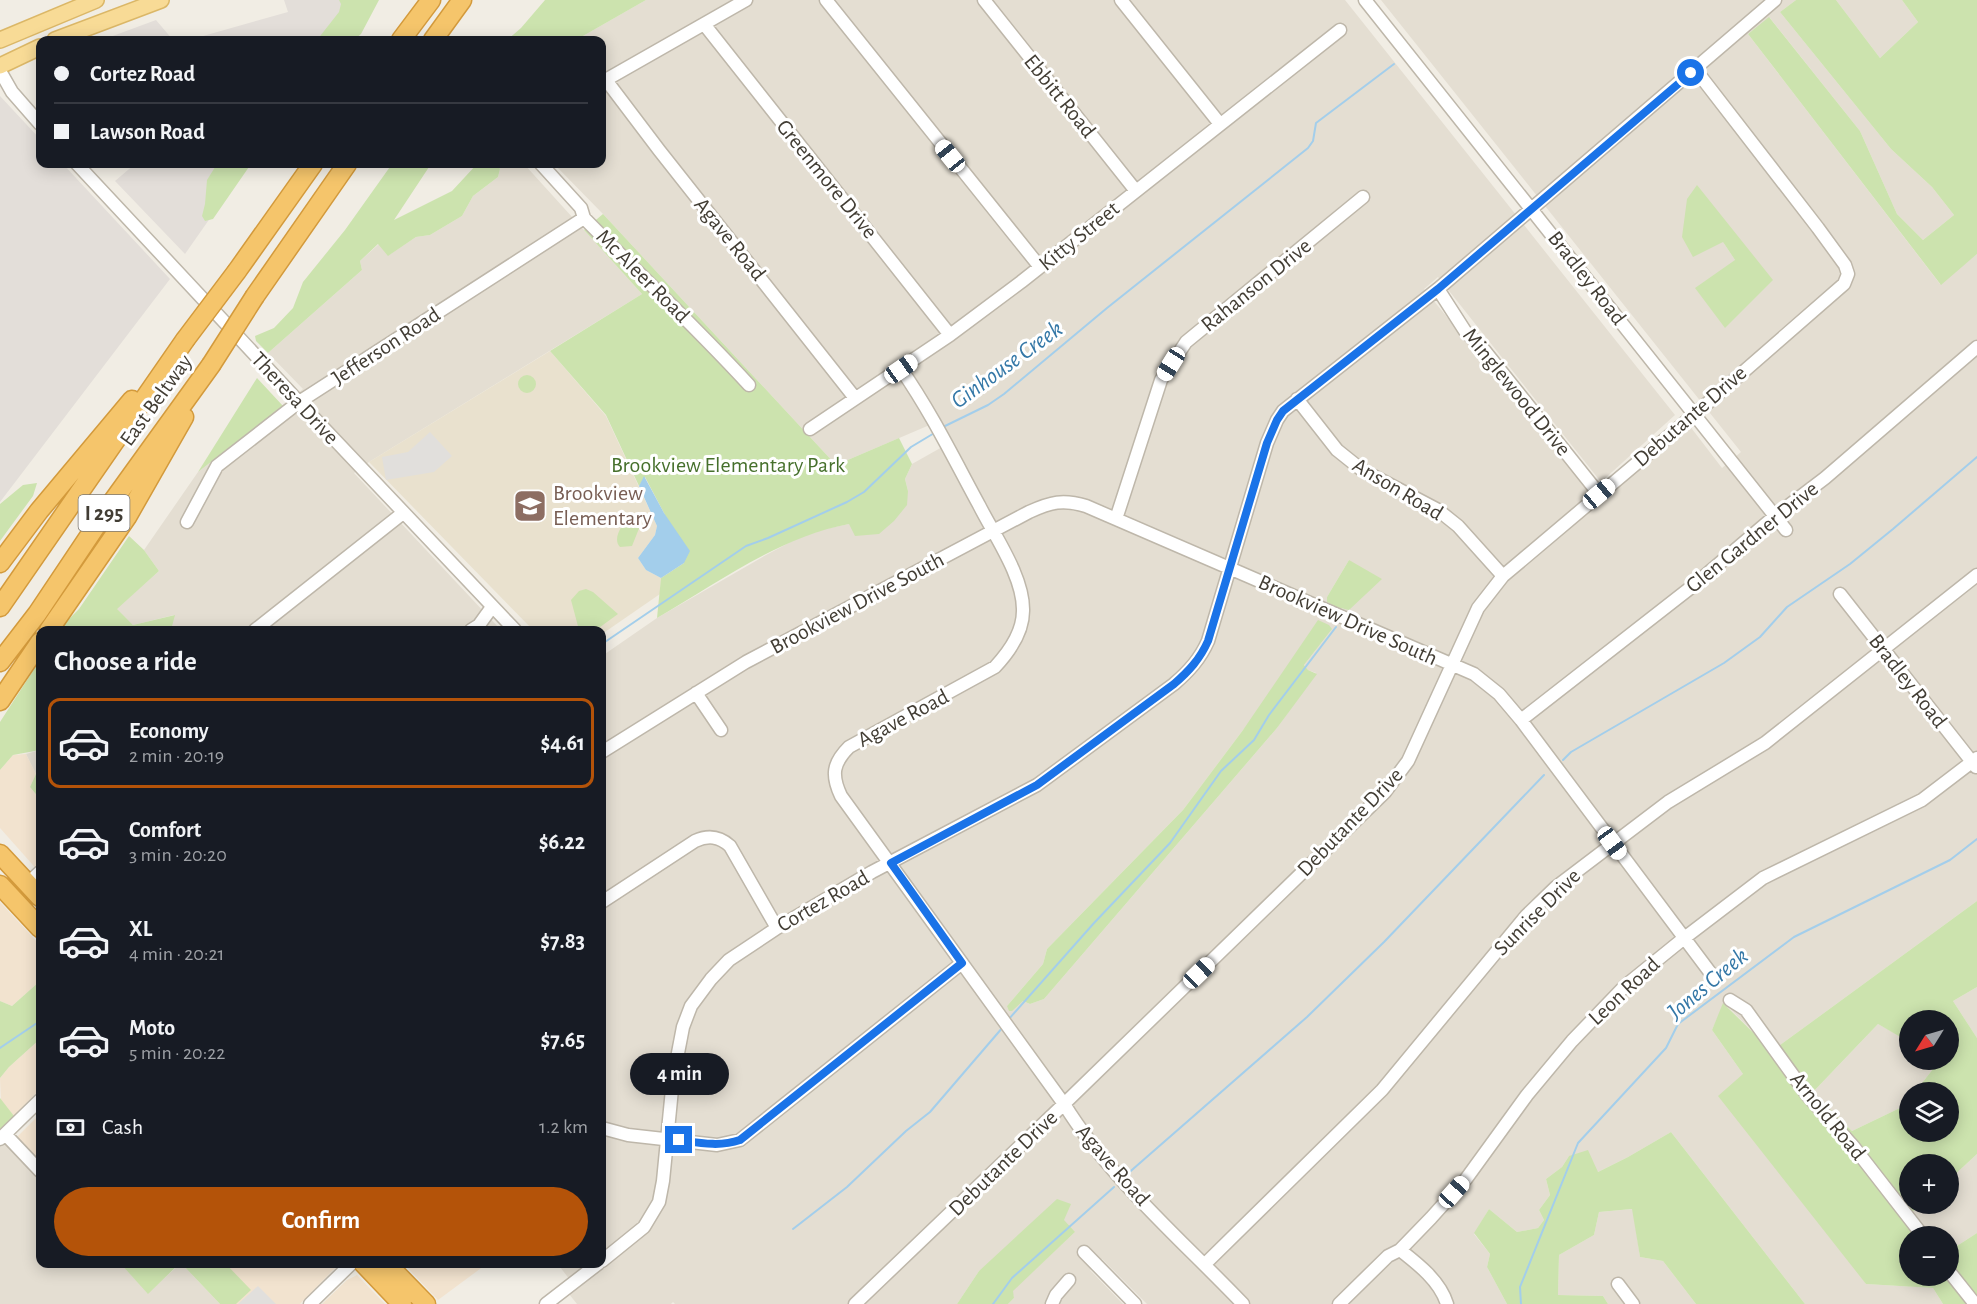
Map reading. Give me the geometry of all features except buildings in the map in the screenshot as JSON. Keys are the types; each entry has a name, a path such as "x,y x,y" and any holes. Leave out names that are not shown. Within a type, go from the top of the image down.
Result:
{"highway":[{"path":"404,36 431,0"},
{"path":"436,36 462,0"},
{"name":"East Beltway","path":"0,607 185,340 310,168"},
{"name":"East Beltway","path":"0,662 211,365 255,296 343,168"},
{"path":"0,563 104,431 185,340"},
{"path":"52,626 128,517 170,444 211,365"},
{"path":"0,701 36,648"},
{"path":"0,854 34,877"},
{"path":"0,885 36,923"},
{"path":"368,1268 402,1304"},
{"path":"391,1268 426,1304"}],"main road":[{"path":"0,40 96,0"},
{"path":"66,36 161,0"},
{"path":"0,66 36,49"}],"street":[{"path":"606,80 746,0"},
{"path":"826,0 1040,267"},
{"name":"Ebbitt Road","path":"984,0 1136,191"},
{"path":"1121,0 1220,124"},
{"name":"Bradley Road","path":"1365,0 1786,530"},
{"name":"Cortez Road","path":"606,1257 644,1227 659,1202 676,1056 691,1006 711,978 729,960 777,927 872,872 1037,785 1190,670 1202,654 1270,435 1277,420 1297,399 1438,289 1775,0"},
{"name":"Greenmore Drive","path":"704,24 950,335"},
{"name":"Kitty Street","path":"810,429 950,335 1040,267 1340,30"},
{"name":"Debutante Drive","path":"855,1304 1385,792 1408,761 1478,608 1503,576 1695,414 1844,284 1848,274 1845,265 1695,69"},
{"path":"0,70 12,92 36,119"},
{"name":"Agave Road","path":"606,84 855,398"},
{"name":"Theresa Drive","path":"81,168 511,626"},
{"name":"Mc Aleer Road","path":"545,168 581,208 584,218 649,285 701,333 749,384"},
{"name":"Rahanson Drive","path":"1116,519 1161,380 1186,342 1363,197"},
{"name":"Jefferson Road","path":"187,522 217,466 299,402 584,218"},
{"name":"Minglewood Drive","path":"1438,289 1465,332 1484,350 1599,494"},
{"name":"Glen Gardner Drive","path":"1521,720 1694,585 1775,516 1825,478 1977,347"},
{"name":"Agave Road","path":"901,369 932,416 1015,574 1023,611 1017,637 1008,653 995,668 849,747 834,770 835,783 842,796 1064,1104 1080,1130 1103,1159 1243,1304"},
{"name":"Anson Road","path":"1297,399 1337,450 1362,470 1438,510 1458,526 1503,576"},
{"name":"Brookview Drive South","path":"606,749 746,662 992,531 1048,503 1071,502 1116,519 1474,674 1499,694 1521,720 1683,939"},
{"path":"260,626 403,513"},
{"name":"Sunrise Drive","path":"1205,1264 1382,1090 1526,916 1556,887 1668,802 1765,743 1977,575"},
{"name":"Bradley Road","path":"1840,594 1975,762"},
{"path":"477,626 492,607"},
{"path":"696,693 721,730"},
{"name":"Leon Road","path":"1339,1304 1388,1256 1400,1250 1466,1179 1527,1095 1572,1041 1625,986 1764,878 1922,800 1975,762"},
{"path":"606,899 694,841 710,837 724,841 730,846 777,927"},
{"path":"1683,939 1715,979"},
{"path":"606,1129 628,1135 717,1145 740,1140 962,963"},
{"name":"Arnold Road","path":"1730,1000 1746,1010 1808,1096 1853,1146 1915,1226"},
{"path":"36,1104 2,1136 36,1168"},
{"path":"1400,1250 1440,1287 1447,1304"},
{"path":"1084,1252 1135,1304"},
{"path":"310,1304 347,1268"},
{"name":"Cortez Road","path":"546,1304 592,1268"},
{"path":"1052,1304 1056,1295 1069,1280"},
{"path":"1618,1284 1633,1304"},
{"path":"1959,1284 1975,1304"}],"shaded area":[{"path":"284,0 360,0 335,36 203,36 288,12"},
{"path":"646,0 1345,0 1675,415 1601,482 1438,277 1424,289 1599,502 1689,425 1722,468 1741,452 1381,0 1796,0 1780,12 1891,149 1932,187 1954,215 1923,240 1897,214 1860,131 1770,18 1748,34 1940,284 1977,254 1977,901 1772,1051 1724,1003 1712,1030 1743,1074 1866,1284 1933,1288 1943,1304 1805,1304 1671,1132 1598,1172 1569,1156 1562,1167 1546,1179 1550,1195 1539,1210 1544,1220 1538,1228 1517,1232 1489,1209 1474,1234 1490,1254 1487,1267 1507,1304 1147,1304 1102,1259 1090,1270 1123,1304 1008,1304 1014,1298 1012,1291 1075,1232 979,1271 957,1304 675,1304 673,1302 671,1304 577,1304 569,1294 576,1288 561,1268 606,1268 606,653 657,618 766,555 798,538 849,524 908,491 905,479 912,464 951,442 939,421 836,465 558,168 606,168 606,36 583,36","holes":["1723,242 1773,280 1735,260","1349,560 1344,610 1328,602 1327,597","1332,629 1304,665 1308,670 1316,673 1277,728 1044,999 1030,1004 1023,1001 1007,1006 1043,964 1047,949 1183,810 1243,730"]},
{"path":"1836,0 1902,0 1918,22 1880,58"},
{"path":"156,20 170,36 113,36"},
{"path":"0,96 36,135 36,168 67,168 170,279 0,502"},
{"path":"130,168 245,168 185,254 115,181"},
{"path":"528,168 642,294 354,473 497,626 171,626 174,615 133,625 116,609 159,571 144,550 198,472 303,389 268,353 362,270 360,261 379,244 389,255 416,237 430,235 462,216 473,196 498,177 500,169"},
{"name":"Brookview Elementary","path":"550,351 606,416 657,526 655,535 638,558 646,570 661,578 660,594 606,631 606,626 529,626 369,462"},
{"path":"430,432 452,456 434,472 386,480 382,457 408,452"},
{"path":"36,751 36,774 26,754"},
{"path":"26,754 36,774 30,787 36,794 36,868 0,828 0,770 13,755"},
{"path":"0,902 36,941 36,985 12,1006 0,1001"},
{"path":"1977,987 1977,1038 1959,1010 1953,1001"},
{"path":"1878,1024 1899,1036 1899,1070 1932,1070 1923,1082 1899,1082 1899,1108 1852,1131 1813,1092"},
{"path":"36,1043 36,1093 14,1116 1,1101 0,1078"},
{"path":"36,1118 36,1166 9,1145"},
{"path":"0,1135 36,1174 36,1268 125,1268 148,1293 176,1268 186,1268 220,1304 0,1304"},
{"path":"1977,1154 1977,1233 1959,1245 1959,1226 1920,1226 1910,1214 1959,1214 1959,1171"},
{"path":"1633,1209 1640,1257 1663,1261 1696,1304 1608,1304 1603,1296 1558,1295 1559,1255 1594,1235 1599,1212"},
{"path":"230,1268 335,1268 300,1304 236,1304 250,1290"},
{"path":"408,1268 481,1268 438,1300"},
{"path":"357,1275 385,1304 322,1304 347,1280"},
{"path":"258,1286 276,1304 238,1304"}],"green space":[{"path":"339,0 379,0 359,36 320,36 339,12 341,4"},
{"path":"545,0 646,0 583,36 512,36"},
{"path":"1796,0 1836,0 1880,58 1918,22 1902,0 1977,0 1977,254 1941,285 1748,34 1769,17 1860,131 1897,214 1923,240 1954,215 1932,187 1891,149 1780,12"},
{"path":"214,168 248,168 213,219 205,221 202,216 207,180"},
{"path":"389,168 428,168 394,220 452,191 473,168 500,169 498,177 473,196 462,216 430,235 416,237 388,256 378,244 360,261 362,270 268,353 256,341 255,336 274,328 293,308 303,282 345,230"},
{"path":"1697,185 1773,280 1725,328 1695,288 1735,260 1723,242 1693,257 1682,237 1687,199"},
{"name":"Brookview Elementary Park","path":"603,214 836,465 899,438 912,464 905,479 908,491 907,505 894,521 879,534 855,536 849,524 798,539 750,563 657,618 661,578 684,563 664,513 645,477 639,486 606,415 550,351 642,294 584,230"},
{"path":"523,375 531,375 536,380 534,391 523,393 518,388 518,380"},
{"path":"257,378 283,406 198,472"},
{"path":"37,483 33,496 0,541 0,504 23,485"},
{"path":"629,518 634,519 640,526 632,546 620,547 617,536"},
{"path":"129,536 144,550 159,571 117,609 133,625 175,615 172,626 62,626 79,609"},
{"path":"1349,560 1382,579 1349,610 1327,602 1327,597"},
{"path":"586,589 593,592 618,614 602,626 578,626 571,600 579,591"},
{"path":"1318,620 1332,629 1304,665 1308,670 1317,674 1277,728 1044,999 1030,1004 1023,1001 1009,1011 1007,1006 1043,964 1047,949 1183,810 1243,730"},
{"path":"36,666 36,751 13,755 0,770 0,722"},
{"path":"36,774 36,794 30,787"},
{"path":"1977,901 1977,987 1953,1001 1959,1010 1899,1010 1899,1036 1878,1024 1813,1092 1852,1131 1899,1108 1899,1142 1959,1142 1959,1082 1923,1082 1932,1070 1959,1070 1959,1010 1977,1038 1977,1154 1959,1171 1959,1154 1899,1154 1899,1214 1910,1214 1920,1226 1899,1226 1899,1286 1866,1284 1718,1096 1743,1074 1712,1030 1723,1003 1772,1051"},
{"path":"36,985 36,1043 0,1078 0,1001 12,1006"},
{"path":"0,1098 14,1116 0,1129"},
{"path":"1671,1132 1805,1304 1696,1304 1663,1261 1640,1257 1632,1209 1599,1212 1594,1235 1559,1255 1558,1295 1603,1296 1608,1304 1507,1304 1487,1267 1490,1254 1474,1233 1489,1209 1517,1232 1538,1228 1544,1220 1539,1210 1550,1195 1546,1179 1562,1167 1569,1156 1588,1150 1598,1172"},
{"path":"1057,1199 1071,1204 1064,1220 1075,1232 1013,1291 1014,1298 1008,1304 957,1304 979,1271"},
{"path":"1977,1233 1977,1304 1943,1304 1933,1288 1900,1286 1959,1286 1959,1245"},
{"path":"125,1268 175,1268 148,1294"},
{"path":"186,1268 230,1268 251,1290 236,1304 220,1304"}],"water":[{"path":"644,476 664,513 690,551 684,563 661,578 646,570 638,558 655,535 657,526 639,486"}],"waterway":[{"name":"Ginhouse Creek","path":"943,427 988,405 1004,394 1107,308 1308,148 1313,141 1316,123 1394,64"},
{"name":"Ginhouse Creek","path":"606,641 746,546 847,502 864,492 911,447 936,432"},
{"path":"1563,760 1571,752 1724,663 1760,637 1787,607 1850,564 1977,457"},
{"path":"1008,1020 1094,923 1170,843 1221,771 1254,740 1269,715 1336,627"},
{"path":"1125,1176 1307,1017 1384,942 1544,775"},
{"name":"Jones Creek","path":"1521,1304 1520,1287 1578,1143 1666,1048 1678,1024 1794,937 1950,860 1977,839"},
{"name":"Ginhouse Creek","path":"0,1048 36,1024"},
{"path":"793,1229 847,1187 906,1131 930,1112 1003,1027"},
{"path":"993,1304 1012,1278 1114,1187"}],"place":[{"name":"Brookview Elementary","path":"530,506"}],"route":[{"path":"679,1140 717,1145 740,1140 962,963 891,863 1037,785 1190,670 1208,641 1267,443 1283,411 1408,314 1691,73"}]}
